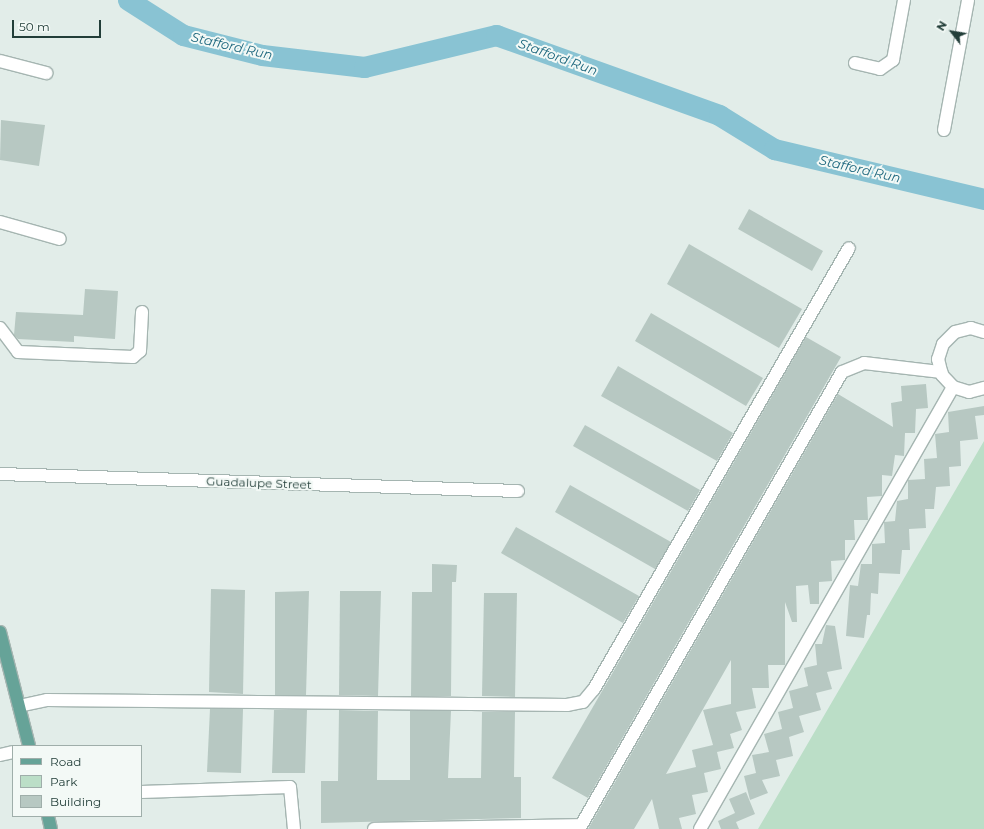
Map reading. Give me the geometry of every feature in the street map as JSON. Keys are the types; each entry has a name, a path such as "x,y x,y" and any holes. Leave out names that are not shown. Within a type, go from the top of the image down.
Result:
{"main road":[{"path":"0,632 29,745"},
{"path":"48,817 51,829"}],"street":[{"path":"855,63 880,69 893,60 904,0"},
{"path":"944,130 968,0"},
{"path":"0,62 46,73"},
{"path":"0,222 60,239"},
{"path":"19,706 47,700 567,705 583,702 594,688 849,248"},
{"path":"0,328 18,352 133,357 140,351 142,312"},
{"path":"984,332 970,328 954,332 943,344 938,359 941,372 953,387 969,392 984,388"},
{"path":"374,829 580,827 842,372 864,363 941,372"},
{"path":"700,829 953,387"},
{"name":"Guadalupe Street","path":"0,474 518,491"},
{"path":"0,755 12,752"},
{"path":"142,792 290,786 294,829"}],"green space":[{"path":"984,441 984,829 758,829"}],"building":[{"path":"1,120 45,125 39,166 0,160"},
{"path":"749,209 823,251 812,271 738,229"},
{"path":"689,244 802,309 779,348 667,284"},
{"path":"85,289 118,291 115,339 74,336 74,342 18,339 14,335 16,312 83,315"},
{"path":"651,313 763,378 746,406 635,341"},
{"path":"806,337 841,357 588,798 552,778"},
{"path":"618,366 733,433 717,461 601,396"},
{"path":"926,384 928,408 916,409 915,433 905,433 904,456 895,455 892,476 882,475 882,496 867,497 868,520 854,520 855,540 845,540 845,560 831,561 832,581 819,582 819,604 810,604 808,585 796,586 797,622 792,622 785,602 785,665 768,665 769,688 752,688 756,708 736,712 742,730 730,734 734,748 717,752 721,769 704,773 708,792 692,795 696,814 679,818 682,829 659,829 652,799 634,829 588,829 838,394 893,427 891,403 902,401 901,386","holes":["731,660 731,704 703,710 713,745 692,750 696,767 666,774"]},
{"path":"984,406 984,415 975,416 978,439 960,441 961,466 949,467 950,486 936,487 934,509 925,509 926,528 909,529 910,550 902,550 900,574 879,573 878,594 871,593 870,615 867,615 864,638 846,636 850,585 858,586 861,564 872,564 872,544 885,543 884,522 895,521 897,501 908,499 908,480 925,479 924,459 937,458 935,434 949,432 948,412"},
{"path":"585,425 700,490 688,511 573,446"},
{"path":"570,485 671,542 655,569 555,512"},
{"path":"516,527 639,596 623,623 501,553"},
{"path":"432,564 457,565 456,582 452,582 451,696 411,696 412,592 432,592"},
{"path":"211,589 245,590 243,694 209,692"},
{"path":"309,591 306,695 275,695 275,592"},
{"path":"340,591 381,591 378,696 339,695"},
{"path":"484,593 517,593 515,697 482,696"},
{"path":"826,625 835,626 842,669 827,672 832,689 816,693 821,710 799,716 804,732 789,737 793,756 776,760 780,776 762,780 768,793 750,800 744,776 756,773 752,755 769,752 764,734 782,729 778,712 793,708 789,691 808,686 804,668 817,665 815,644 822,644"},
{"path":"210,709 243,709 241,773 207,772"},
{"path":"274,710 307,710 305,773 272,773"},
{"path":"339,710 378,711 377,780 410,780 410,711 451,711 448,778 481,778 482,712 515,712 514,777 521,777 521,818 321,823 321,781 338,781"},
{"path":"746,792 755,814 736,822 739,829 721,829 718,821 735,813 729,799"}],"waterway":[{"name":"Stafford Run","path":"128,0 183,35 262,55 364,67 496,35 719,115 774,149 984,199"}]}
